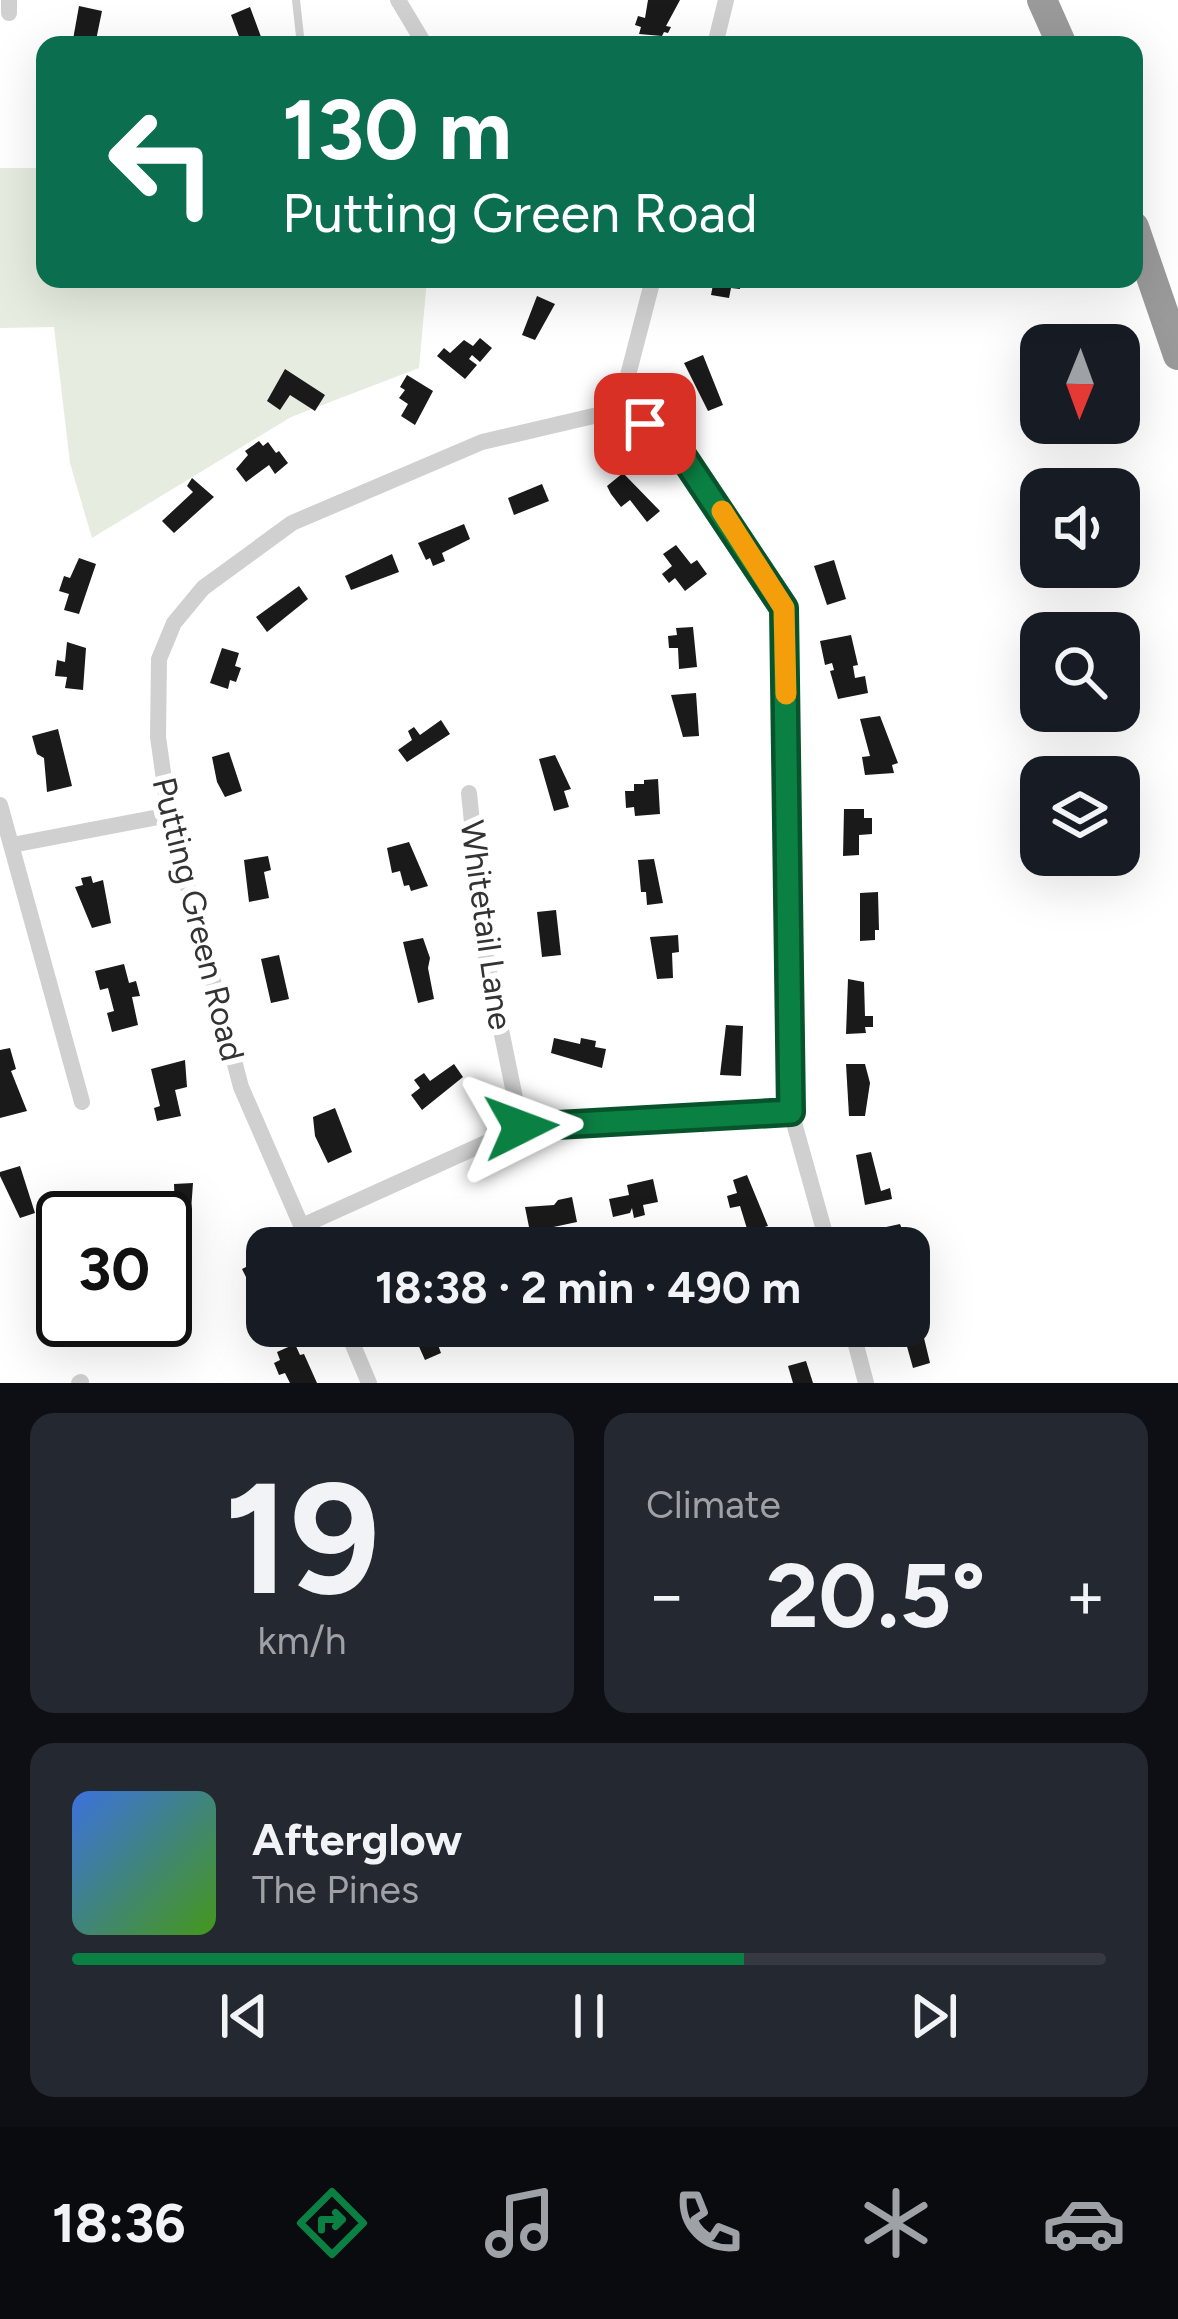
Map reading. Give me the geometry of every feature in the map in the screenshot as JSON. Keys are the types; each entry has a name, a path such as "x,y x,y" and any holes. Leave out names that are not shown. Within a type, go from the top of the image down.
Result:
{"highway":[{"path":"1042,0 1058,36"},
{"path":"1143,252 1178,355"}],"street":[{"path":"398,0 420,36"},
{"path":"717,36 726,0"},
{"path":"651,288 619,410 670,437 784,608 791,1112 823,1227"},
{"name":"Putting Green Road","path":"302,1226 241,1087 170,815 158,737 159,659 175,623 203,588 292,523 482,442 619,410"},
{"name":"Whitetail Lane","path":"469,793 485,952 521,1127"},
{"path":"0,805 82,1102"},
{"path":"12,845 170,815"},
{"path":"302,1226 521,1127 791,1112"},
{"path":"354,1347 369,1383"},
{"path":"856,1347 866,1383"}],"lane":[{"path":"296,0 300,36"}],"shaded area":[{"path":"0,168 36,168 36,288 426,288 419,368 291,417 92,538 70,463 54,327 0,328"}],"building":[{"path":"648,0 680,0 666,26 671,27 668,33 662,36 639,34 641,27 635,25 638,16 645,18"},
{"path":"79,6 102,11 97,36 74,36"},
{"path":"250,7 261,36 239,36 231,15"},
{"path":"712,288 731,288 729,298 711,295"},
{"path":"537,296 555,304 535,340 522,335"},
{"path":"480,338 492,348 480,362 472,355 469,359 477,365 465,379 437,356 444,348 450,353 464,340 473,346"},
{"path":"703,355 723,405 708,411 684,363"},
{"path":"285,369 325,395 315,411 290,395 280,410 267,401"},
{"path":"407,375 433,391 415,425 401,416 408,404 399,398 405,390 400,387"},
{"path":"259,441 263,446 268,442 288,463 275,474 269,465 246,482 236,469 248,455 245,451"},
{"path":"623,473 660,511 647,522 630,500 621,507 607,486"},
{"path":"192,478 214,497 174,533 162,521 193,492 187,486"},
{"path":"542,484 549,501 514,515 508,498"},
{"path":"464,524 470,539 442,553 445,561 433,566 430,558 426,560 418,543"},
{"path":"676,545 691,564 697,560 707,574 685,591 675,578 669,583 662,574 672,566 663,554"},
{"path":"392,554 399,572 351,590 345,576"},
{"path":"79,558 96,564 79,614 64,610 69,594 59,591"},
{"path":"834,560 846,599 827,605 814,566"},
{"path":"299,586 308,599 267,632 256,617"},
{"path":"693,627 697,667 679,669 678,648 669,648 668,636 677,635 676,628"},
{"path":"851,635 858,665 853,666 855,678 865,676 868,693 838,699 832,663 825,665 820,641"},
{"path":"67,642 86,648 83,690 65,688 67,677 55,676 57,660 65,662"},
{"path":"222,648 239,653 235,666 241,668 228,689 210,683"},
{"path":"696,693 699,736 683,737 671,695"},
{"path":"880,716 898,763 892,765 894,773 865,775 862,757 870,756 860,719"},
{"path":"441,720 450,734 407,762 398,750 412,740 408,731 414,727 420,735"},
{"path":"58,729 72,786 47,792 44,758 37,754 32,736"},
{"path":"229,752 242,791 225,797 212,757"},
{"path":"555,755 571,789 564,791 569,807 554,811 539,759"},
{"path":"658,779 660,814 635,816 634,807 626,808 625,791 634,791 634,784 644,784 644,780"},
{"path":"844,809 864,809 864,818 872,818 872,834 859,835 859,855 843,856"},
{"path":"409,842 428,886 411,891 409,885 404,886 400,871 392,873 387,848"},
{"path":"268,856 271,870 264,872 269,898 249,902 244,860"},
{"path":"654,859 663,903 647,905 638,860"},
{"path":"91,876 93,883 103,880 111,923 92,928 75,887 83,885 81,878"},
{"path":"878,892 879,930 875,930 875,940 860,941 860,893"},
{"path":"556,910 561,955 542,957 537,912"},
{"path":"678,935 679,952 672,953 673,978 657,979 650,937"},
{"path":"423,938 434,999 418,1003 403,942"},
{"path":"279,955 289,999 271,1003 261,959"},
{"path":"124,964 129,983 136,981 140,996 132,997 138,1025 112,1032 107,1013 114,1011 108,988 100,990 95,971"},
{"path":"848,979 864,982 865,1016 873,1016 873,1027 865,1027 866,1033 846,1034"},
{"path":"726,1025 743,1026 741,1076 720,1075"},
{"path":"554,1038 580,1044 581,1038 596,1041 595,1047 606,1049 602,1068 551,1053"},
{"path":"10,1048 16,1069 11,1071 27,1111 0,1118 0,1050"},
{"path":"185,1060 187,1087 175,1090 181,1116 157,1121 154,1108 160,1106 151,1069"},
{"path":"454,1064 463,1077 422,1110 411,1095 420,1088 414,1080 424,1073 430,1081"},
{"path":"846,1064 865,1064 870,1083 865,1116 849,1116"},
{"path":"335,1108 352,1152 328,1163 315,1136 313,1117"},
{"path":"871,1152 881,1191 890,1188 892,1199 865,1205 856,1155"},
{"path":"20,1166 35,1213 20,1218 0,1172"},
{"path":"747,1175 768,1226 746,1227 740,1206 730,1208 727,1196 737,1193 733,1180"},
{"path":"653,1179 658,1202 643,1205 645,1215 634,1218 632,1208 630,1213 613,1217 609,1199 629,1195 627,1185"},
{"path":"193,1183 192,1197 192,1191 174,1191 174,1184"},
{"path":"572,1197 577,1222 529,1227 525,1207 554,1205"},
{"path":"296,1347 317,1383 290,1383 285,1373 279,1375 274,1363 280,1360 277,1352"},
{"path":"419,1347 439,1347 441,1353 425,1360"},
{"path":"907,1347 926,1347 930,1363 913,1368"},
{"path":"806,1361 813,1383 793,1383 788,1366"}],"slow traffic":[{"path":"722,511 784,608 786,694"}],"route":[{"path":"521,1127 791,1112 784,608 670,437 645,424"}]}
